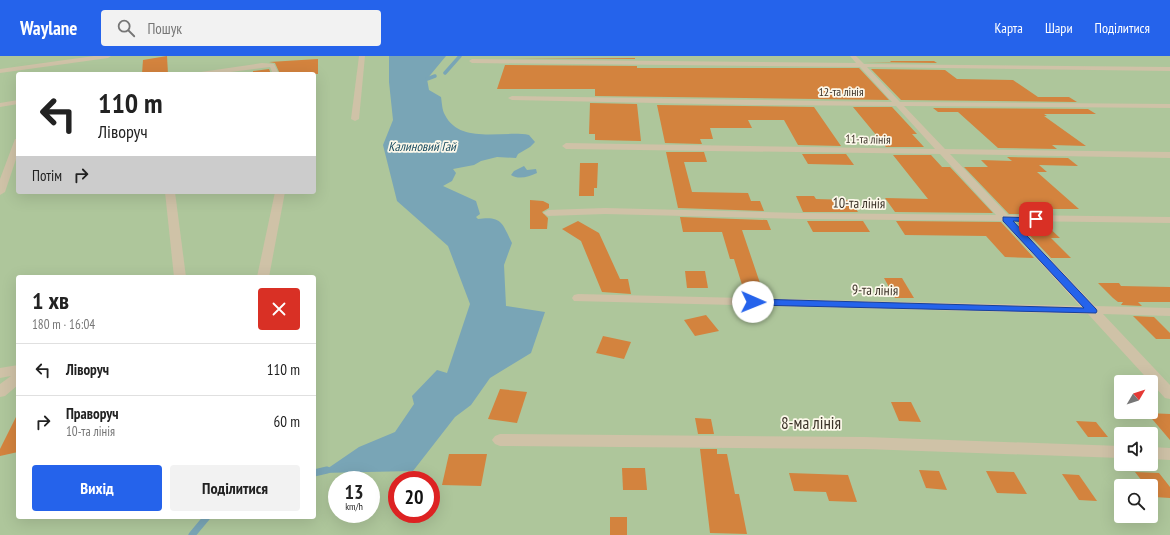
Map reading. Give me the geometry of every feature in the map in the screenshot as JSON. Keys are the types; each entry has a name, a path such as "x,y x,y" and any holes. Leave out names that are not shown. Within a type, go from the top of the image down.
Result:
{"lane":[{"path":"40,66 43,56"},
{"path":"0,71 108,56"},
{"path":"355,118 362,56"},
{"path":"853,56 1170,394"},
{"path":"472,61 1170,69"},
{"path":"215,72 262,65 272,65 275,72"},
{"name":"12-та лінія","path":"512,98 752,103 1170,106"},
{"path":"0,105 16,102"},
{"name":"11-та лінія","path":"566,146 1170,155"},
{"path":"0,192 16,147"},
{"path":"170,194 180,275"},
{"path":"263,275 280,194"},
{"name":"10-та лінія","path":"548,213 605,211 801,216 1170,220"},
{"name":"9-та лінія","path":"578,298 1170,312"},
{"path":"0,373 16,370"},
{"path":"0,392 16,380"},
{"name":"8-ма лінія","path":"500,440 864,443 1114,452"},
{"path":"1158,453 1170,454"}],"green space":[{"path":"0,56 1170,56 1170,535 0,535"}],"water":[{"name":"Калиновий Гай","path":"389,56 446,56 427,79 429,90 441,97 444,113 452,124 461,130 472,133 529,135 535,142 530,147 518,154 516,158 497,157 481,161 474,165 453,169 456,173 452,181 443,186 476,201 480,214 476,217 478,219 486,218 497,220 506,230 512,243 504,265 506,306 545,312 531,353 490,378 471,405 455,417 413,471 328,471 328,473 321,473 359,447 395,432 414,404 412,396 437,370 447,373 470,304 448,246 397,201 383,145 393,120 389,82"},
{"path":"524,166 527,170 536,169 537,173 524,177 514,177 511,175 514,171"}],"building":[{"path":"167,56 168,72 142,72 143,60"},
{"path":"507,58 635,58 635,59"},
{"path":"318,59 318,74 316,74 316,72 279,72 275,63 269,62"},
{"path":"890,61 934,61 937,63 864,62 891,62"},
{"path":"505,65 637,66 637,68 859,68 889,100 595,96 595,89 497,89"},
{"path":"269,69 270,72 253,72"},
{"path":"871,69 945,70 957,79 1013,80 1038,97 1069,97 1077,102 901,100"},
{"path":"590,103 637,104 641,141 595,140 595,134 589,134"},
{"path":"657,105 814,107 841,146 798,145 784,120 748,120 752,128 710,128 713,139 700,139 702,144 665,143"},
{"path":"853,107 892,107 917,134 912,134 924,147 886,147"},
{"path":"933,108 1088,109 1096,114 1044,114 1047,116 1044,116 1086,146 1052,145 1057,149 998,148 958,112 938,112"},
{"path":"666,152 704,152 707,162 684,162 692,192 748,193 751,201 760,201 764,211 678,208"},
{"path":"802,154 846,154 854,165 808,164"},
{"path":"893,155 931,155 942,167 950,167 993,213 895,212 885,198 928,199"},
{"path":"1007,157 1068,158 1078,166 1039,165 1047,172 1037,172 1079,209 1042,209 1045,211 1032,211 1035,214 1009,214 964,167 988,167 981,160 1012,161"},
{"path":"580,163 598,163 597,188 594,188 594,196 579,196"},
{"path":"796,196 814,196 816,199 850,200 858,212 803,212"},
{"path":"530,200 543,201 549,204 549,208 542,212 548,218 547,229 530,229"},
{"path":"680,217 767,220 771,230 742,230 762,289 743,288 734,259 730,259 722,232 683,232"},
{"path":"578,221 599,233 620,279 628,279 631,294 602,292 581,241 562,229"},
{"path":"807,221 863,221 870,232 813,232"},
{"path":"896,221 1001,222 1034,258 1005,257 986,236 905,235"},
{"path":"1018,223 1044,223 1060,238 1051,238 1071,258 1051,258"},
{"path":"685,271 705,271 708,288 687,288"},
{"path":"884,278 902,278 914,298 895,298"},
{"path":"1098,283 1119,283 1121,286 1170,287 1170,302 1138,302 1142,306 1121,305 1123,302 1118,302"},
{"path":"706,315 719,331 695,336 684,320"},
{"path":"1133,316 1154,317 1170,333 1170,339 1156,339"},
{"path":"603,336 631,342 624,359 596,353"},
{"path":"500,389 527,392 517,423 488,419"},
{"path":"891,402 911,402 921,422 899,421"},
{"path":"1158,413 1170,414 1170,440 1152,419 1158,419"},
{"path":"16,417 16,452 0,456 0,449"},
{"path":"695,418 711,419 714,434 698,434"},
{"path":"1076,421 1096,422 1108,437 1088,437"},
{"path":"700,449 717,449 717,454 727,454 735,494 739,494 747,534 710,533"},
{"path":"449,454 487,454 481,486 442,485"},
{"path":"622,468 645,468 647,490 623,490"},
{"path":"919,470 939,471 947,490 926,488"},
{"path":"986,471 1014,472 1027,494 997,493"},
{"path":"1135,472 1159,473 1170,487 1170,498 1158,497 1158,479 1140,479"},
{"path":"789,473 848,475 857,502 829,501 826,492 794,491"},
{"path":"1062,474 1079,475 1097,501 1079,500"},
{"path":"610,517 627,517 627,535 610,535"}],"waterway":[{"path":"445,73 460,56"},
{"path":"427,79 435,76"},
{"path":"316,473 327,470"},
{"path":"192,535 205,519"}],"route":[{"path":"753,302 1092,311 1006,219 1036,219"}]}
